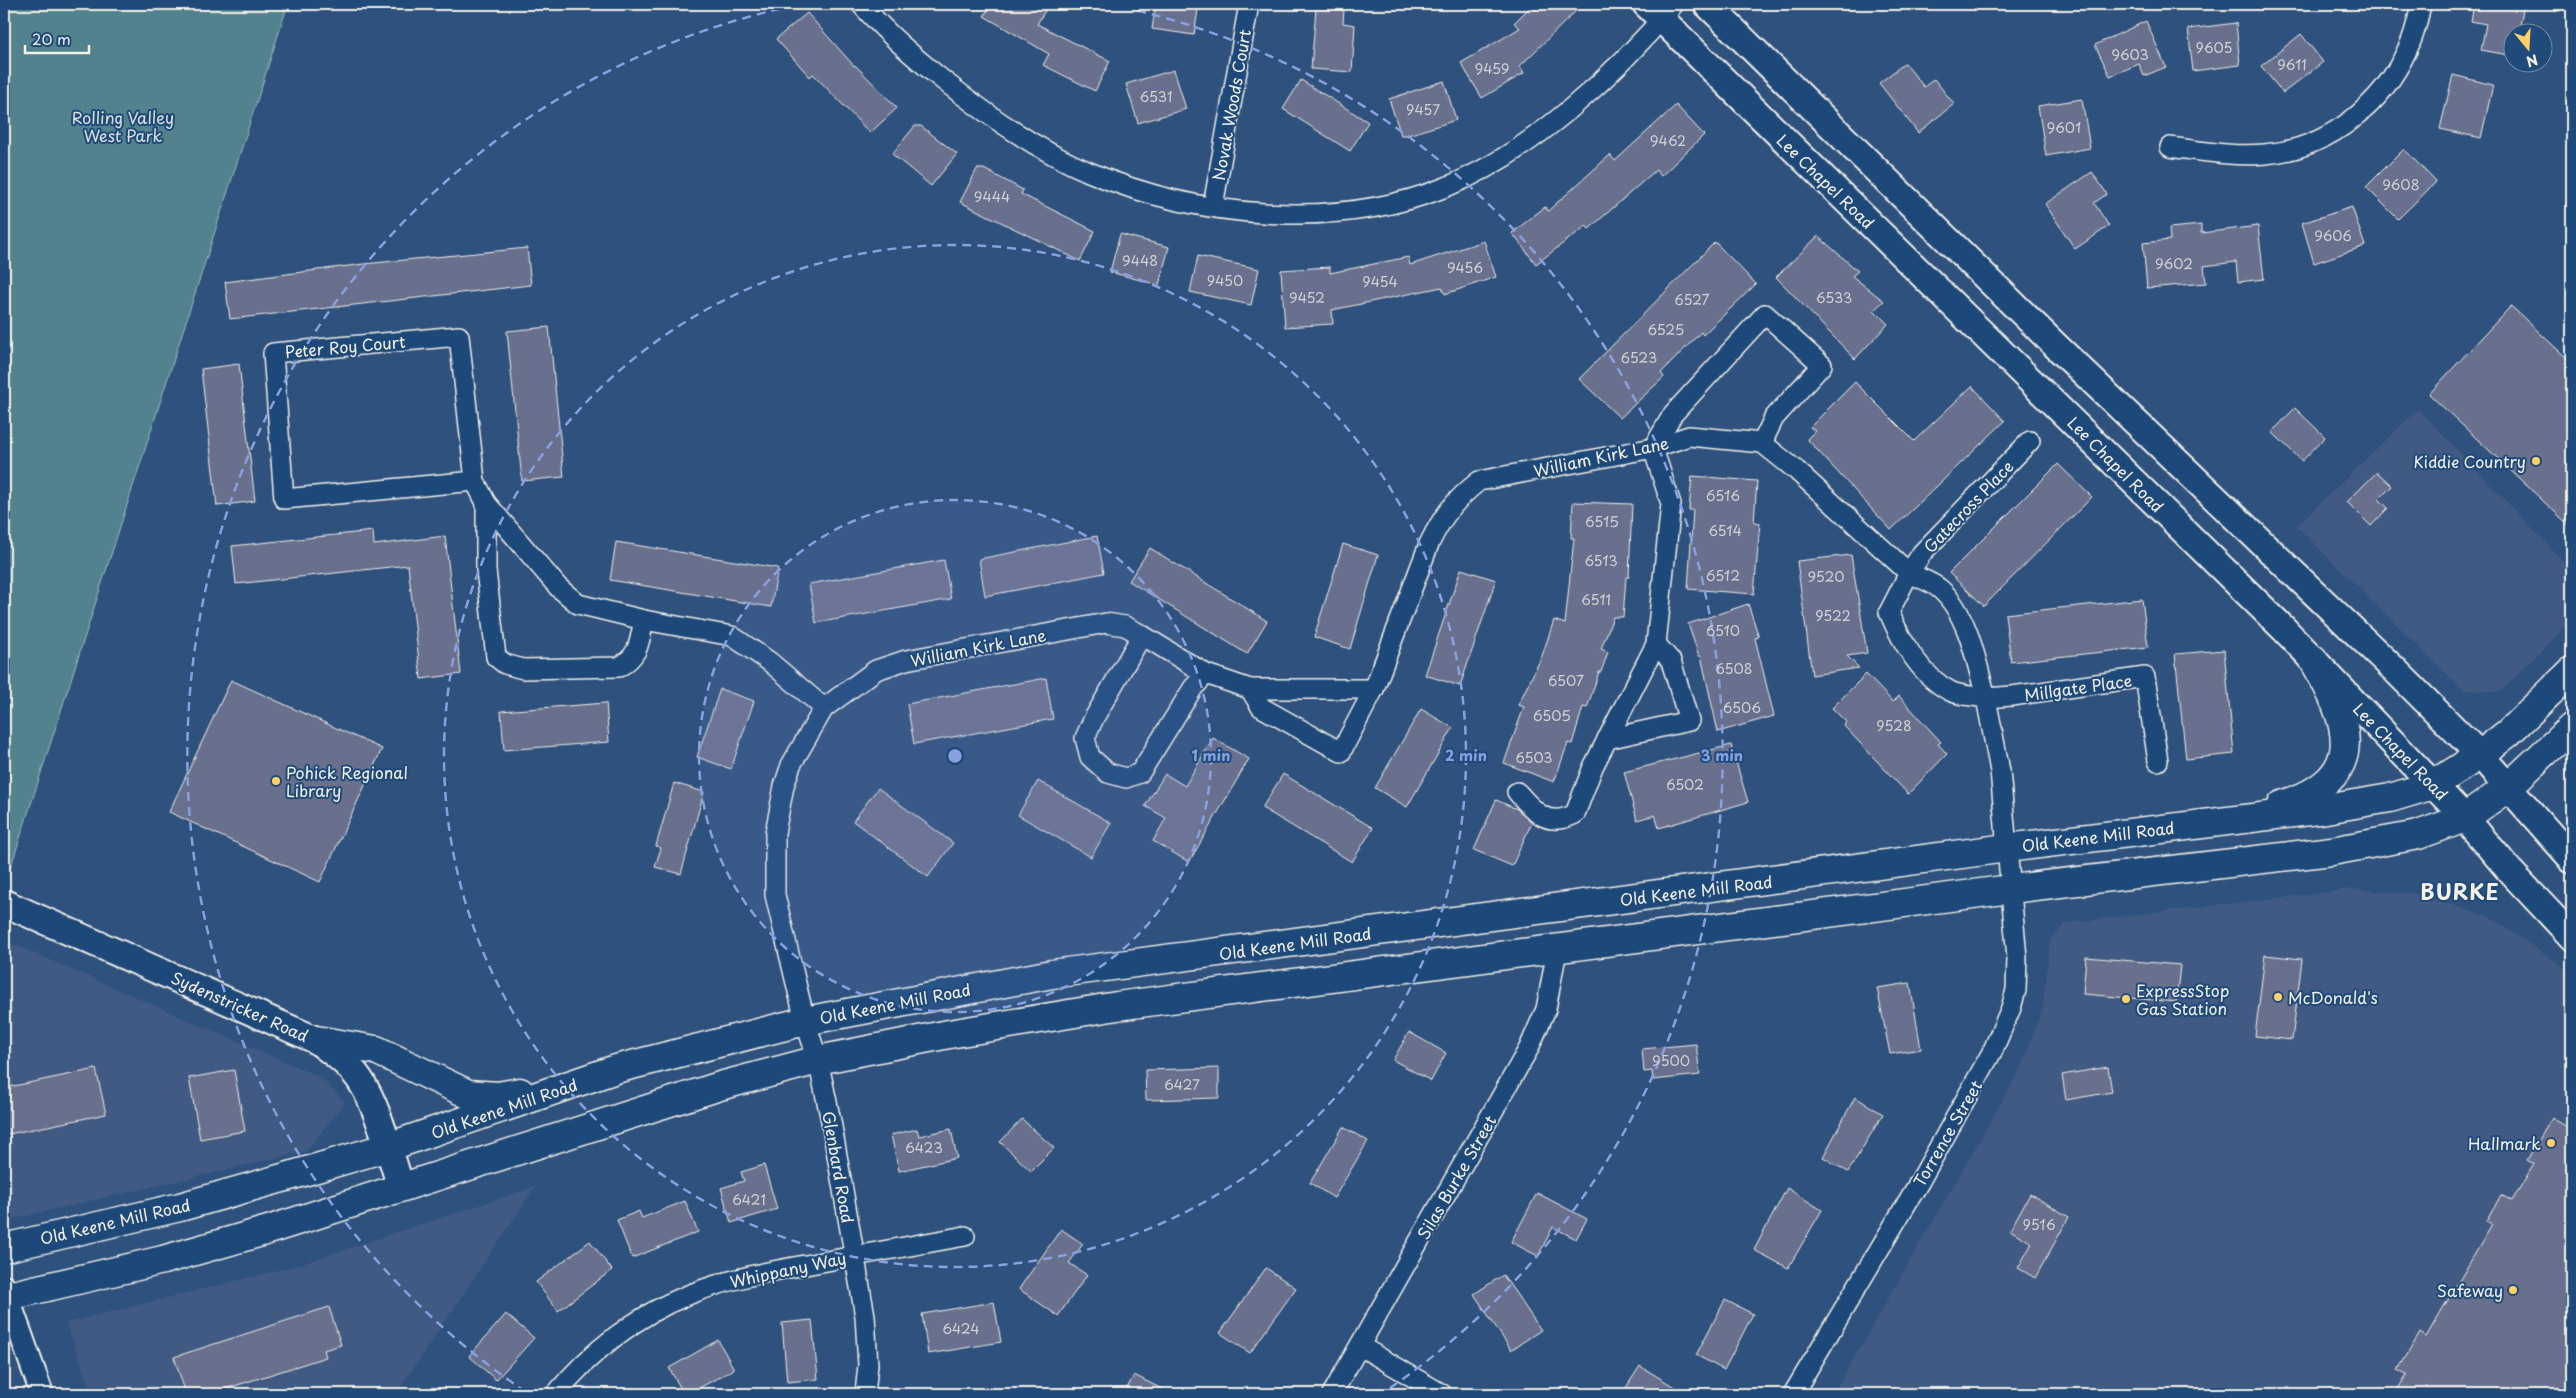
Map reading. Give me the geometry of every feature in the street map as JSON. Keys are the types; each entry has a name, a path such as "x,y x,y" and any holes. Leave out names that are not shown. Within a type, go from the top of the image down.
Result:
{"main road":[{"path":"1707,4 1960,253 2398,672 2480,755 2507,788 2572,858"},
{"name":"Lee Chapel Road","path":"1661,9 2313,659 2465,818 2509,870 2572,937"},
{"path":"2240,819 2305,797 2318,789 2338,770 2344,756 2345,729 2332,692 2313,659"},
{"name":"Old Keene Mill Road","path":"4,1248 180,1207 388,1147 616,1069 805,1021 1052,974 2007,848 2326,809 2390,798 2433,785 2480,755 2508,733 2572,671"},
{"path":"5,1293 162,1260 265,1231 720,1086 818,1060 948,1034 1117,1006 1557,950 2011,889 2332,851 2418,835 2465,818 2507,788 2572,727"},
{"name":"Sydenstricker Road","path":"4,903 316,1040 339,1057 356,1073 365,1088 401,1187"},
{"path":"316,1040 376,1050 468,1094 498,1096 576,1084"}],"street":[{"path":"861,4 924,66 978,108 1032,143 1090,172 1126,186 1213,206 1266,214 1308,215 1348,212 1387,205 1448,186 1498,161 1545,130 1611,70 1661,9"},
{"name":"Novak Woods Court","path":"1213,206 1249,4"},
{"path":"2170,147 2229,155 2266,154 2313,142 2340,129 2361,114 2392,78 2410,46 2421,4"},
{"path":"1517,792 1536,813 1552,820 1563,820 1575,814 1593,767 1656,644 1671,504 1653,448 1673,414 1765,314 1822,365 1774,418 1762,442 1796,470 1909,573 1940,589 1957,612 1969,638 1986,698 2000,771 2007,848"},
{"name":"Peter Roy Court","path":"475,481 284,499 273,353 459,336 475,481 486,503 558,587 578,604 644,620 732,636 770,662 824,708"},
{"name":"William Kirk Lane","path":"1250,689 1261,707 1341,752 1374,689 1429,544 1440,522 1458,497 1479,481 1653,448 1689,436 1762,442"},
{"name":"Gatecross Place","path":"1909,573 1922,553 2030,441"},
{"name":"Peter Roy Court","path":"486,503 486,570 496,657 505,664 523,669 620,667 632,660 638,648 644,620"},
{"path":"1909,573 1889,612 1897,631 1931,679 1954,692 1986,698"},
{"name":"William Kirk Lane","path":"824,708 876,670 906,660 1106,623 1125,626 1206,674 1250,689 1374,689"},
{"path":"1142,636 1094,718 1085,738 1090,757 1108,773 1126,778 1140,773 1193,688 1206,674"},
{"path":"1607,739 1689,721 1671,661 1656,644"},
{"name":"Millgate Place","path":"1986,698 2145,677 2158,762"},
{"name":"Glenbard Road","path":"824,708 792,765 784,786 775,833 774,895 805,1021 818,1060 866,1316 868,1365 865,1394"},
{"name":"Torrence Street","path":"1793,1394 1920,1181 1993,1050 2016,990 2018,958 2007,848"},
{"name":"Silas Burke Street","path":"1332,1394 1529,1048 1546,1009 1557,950"},
{"name":"Whippany Way","path":"556,1394 570,1377 606,1345 658,1310 688,1295 744,1276 965,1236"},
{"path":"5,1293 42,1394"},
{"path":"1360,1346 1442,1394"}],"shaded area":[{"path":"2418,409 2572,570 2572,620 2500,692 2463,690 2296,526"},
{"path":"2351,889 2418,894 2490,917 2572,973 2572,1394 1833,1394 2021,1068 2043,1007 2050,940 2066,923"},
{"path":"4,940 320,1077 345,1102 307,1151 4,1221"},
{"path":"536,1186 396,1394 92,1394 66,1323 295,1266"}],"green space":[{"name":"Rolling Valley West Park","path":"4,4 288,4 4,888"}],"building":[{"path":"992,4 1049,4 1037,24 1110,61 1095,91 1043,65 1049,54 984,16"},
{"path":"1156,4 1199,4 1194,35 1152,29"},
{"path":"1533,4 1583,4 1520,66 1524,73 1482,98 1461,63 1520,28 1514,23"},
{"path":"2474,4 2524,4 2521,22 2504,22 2504,54 2481,50 2486,24 2471,21"},
{"path":"1316,8 1344,10 1343,23 1355,25 1352,72 1311,69"},
{"path":"807,13 854,66 897,108 870,133 813,74 810,77 776,39"},
{"path":"2146,21 2166,67 2144,76 2139,64 2110,76 2095,45"},
{"path":"2236,23 2240,65 2193,71 2188,29"},
{"path":"2301,34 2323,62 2283,93 2261,66"},
{"path":"1905,63 1924,87 1934,79 1954,104 1918,133 1879,83"},
{"path":"1174,70 1186,109 1138,123 1126,84"},
{"path":"2453,75 2493,85 2481,138 2440,129"},
{"path":"1301,80 1368,122 1350,151 1283,109"},
{"path":"1444,81 1456,120 1408,135 1401,135 1389,99"},
{"path":"2082,99 2090,148 2046,156 2038,106"},
{"path":"1676,105 1704,135 1661,176 1656,170 1589,229 1586,226 1536,264 1512,233 1545,207 1548,211 1610,155 1615,161"},
{"path":"915,126 921,126 957,154 931,186 892,154"},
{"path":"2404,149 2436,182 2398,219 2366,187"},
{"path":"977,169 984,169 1023,190 1021,194 1095,231 1080,261 960,202"},
{"path":"2092,172 2107,194 2094,203 2109,226 2075,249 2045,204"},
{"path":"2352,207 2365,246 2314,263 2302,223"},
{"path":"2201,225 2201,233 2258,226 2264,279 2238,282 2236,262 2204,266 2206,283 2147,288 2143,243 2170,240 2169,228"},
{"path":"1120,234 1169,247 1159,285 1110,272"},
{"path":"1818,236 1858,271 1852,276 1884,301 1874,310 1888,324 1855,359 1776,277"},
{"path":"1484,241 1496,277 1445,294 1442,287 1332,310 1333,324 1285,327 1281,270 1330,267 1330,273 1408,257 1410,265"},
{"path":"1715,242 1756,284 1703,335 1701,332 1661,373 1664,377 1620,418 1579,379"},
{"path":"527,248 531,285 230,319 225,282 364,264"},
{"path":"1198,256 1259,269 1251,305 1190,292"},
{"name":"Kiddie Country","path":"2511,306 2572,363 2572,528 2429,394"},
{"path":"549,327 564,477 522,481 507,331"},
{"path":"239,364 255,501 217,506 201,369"},
{"path":"1855,382 1914,441 1972,386 2005,421 1891,530 1807,439 1815,431 1810,427"},
{"path":"2295,408 2325,437 2302,461 2272,432"},
{"path":"2058,464 2092,497 1984,606 1949,573"},
{"path":"2377,472 2392,486 2379,499 2388,508 2371,526 2347,502"},
{"path":"1692,476 1757,481 1754,522 1760,523 1754,594 1688,589 1693,510 1689,510"},
{"path":"1573,502 1632,504 1629,577 1626,577 1623,617 1613,617 1601,649 1608,652 1601,672 1599,672 1587,708 1583,707 1572,744 1568,743 1554,782 1504,763 1524,707 1518,705 1542,656 1554,620 1565,624 1574,538 1571,538"},
{"path":"373,531 374,545 445,536 461,674 421,679 408,565 236,584 232,546"},
{"path":"1097,536 1104,573 985,596 979,559"},
{"path":"616,542 778,568 771,607 610,580"},
{"path":"1343,544 1378,555 1350,649 1314,637"},
{"path":"1150,548 1267,621 1247,654 1129,581"},
{"path":"1851,555 1867,653 1847,656 1859,668 1812,675 1797,561"},
{"path":"944,560 951,599 816,623 809,584"},
{"path":"1461,569 1496,580 1460,686 1425,675"},
{"path":"2142,599 2148,647 2011,662 2005,614"},
{"path":"1748,604 1759,637 1755,638 1774,716 1718,732 1701,656 1699,656 1688,624"},
{"path":"2224,650 2234,754 2186,759 2175,654"},
{"path":"1866,674 1893,702 1899,696 1941,742 1938,744 1947,754 1908,794 1844,726 1846,722 1832,708"},
{"path":"1046,678 1053,719 914,744 907,704"},
{"name":"Pohick Regional Library","path":"231,680 382,749 320,882 169,812"},
{"path":"720,689 754,701 731,769 697,757"},
{"path":"606,703 609,742 504,750 501,711"},
{"path":"1421,709 1453,728 1407,807 1375,788"},
{"path":"1213,738 1249,759 1189,862 1153,841 1166,818 1145,806 1165,774 1185,786"},
{"path":"1731,745 1748,802 1659,828 1655,815 1637,820 1624,772"},
{"path":"1283,774 1373,828 1352,862 1262,808"},
{"path":"1038,781 1111,823 1091,857 1018,815"},
{"path":"674,783 704,792 681,874 655,867 661,848 656,846"},
{"path":"878,788 953,843 928,877 853,821"},
{"path":"1496,800 1517,809 1532,822 1512,866 1474,850"},
{"name":"McDonald's","path":"2265,955 2302,959 2292,1040 2255,1036"},
{"path":"2086,957 2180,965 2176,1002 2083,994"},
{"path":"1910,983 1921,1049 1890,1054 1877,988"},
{"path":"1409,1032 1446,1053 1431,1081 1393,1060"},
{"path":"1696,1044 1700,1075 1653,1080 1652,1071 1644,1072 1642,1049"},
{"path":"2108,1067 2112,1092 2066,1100 2062,1075"},
{"path":"1219,1068 1219,1098 1146,1100 1145,1070"},
{"path":"96,1069 106,1114 4,1135 4,1088"},
{"path":"234,1070 245,1131 200,1139 189,1078"},
{"path":"1855,1097 1883,1114 1848,1172 1823,1157"},
{"name":"Safeway","path":"2552,1118 2572,1130 2572,1394 2395,1394 2407,1374 2398,1370 2420,1333 2426,1337 2492,1225 2486,1222 2501,1195 2512,1201 2534,1164 2527,1160"},
{"path":"1022,1119 1054,1148 1031,1171 1000,1142"},
{"path":"1343,1127 1368,1141 1334,1198 1310,1183"},
{"path":"917,1129 919,1136 951,1129 957,1158 899,1171 891,1135"},
{"path":"764,1165 777,1209 731,1223 721,1188 744,1181 741,1172"},
{"path":"1787,1188 1822,1210 1788,1268 1754,1250"},
{"path":"1537,1193 1587,1219 1576,1239 1553,1227 1538,1256 1511,1242"},
{"path":"2030,1194 2069,1217 2035,1278 2018,1268 2032,1243 2010,1230"},
{"path":"685,1201 698,1232 632,1258 617,1220 639,1211 642,1218"},
{"path":"1061,1229 1083,1244 1069,1263 1087,1275 1058,1316 1019,1289"},
{"path":"590,1241 612,1270 558,1311 536,1282"},
{"path":"1266,1268 1296,1288 1250,1353 1220,1333"},
{"path":"1503,1275 1541,1330 1511,1350 1474,1294"},
{"path":"1725,1300 1753,1314 1724,1370 1696,1355"},
{"path":"994,1302 1001,1342 928,1354 922,1314"},
{"path":"329,1307 341,1345 324,1350 326,1357 209,1394 186,1394 174,1357"},
{"path":"506,1314 534,1338 496,1380 469,1356"},
{"path":"812,1320 818,1379 787,1382 782,1323"},
{"path":"718,1340 734,1369 688,1394 684,1394 669,1368"},
{"path":"1640,1366 1686,1394 1622,1394"},
{"path":"1134,1375 1172,1394 1124,1394"}],"place":[{"name":"Kiddie Country","path":"2536,461"},
{"name":"Pohick Regional Library","path":"276,781"},
{"name":"McDonald's","path":"2278,997"},
{"name":"ExpressStop Gas Station","path":"2126,999"},
{"name":"Hallmark","path":"2551,1143"},
{"name":"Safeway","path":"2513,1290"}],"district":[{"name":"BURKE","path":"2460,891"}]}
